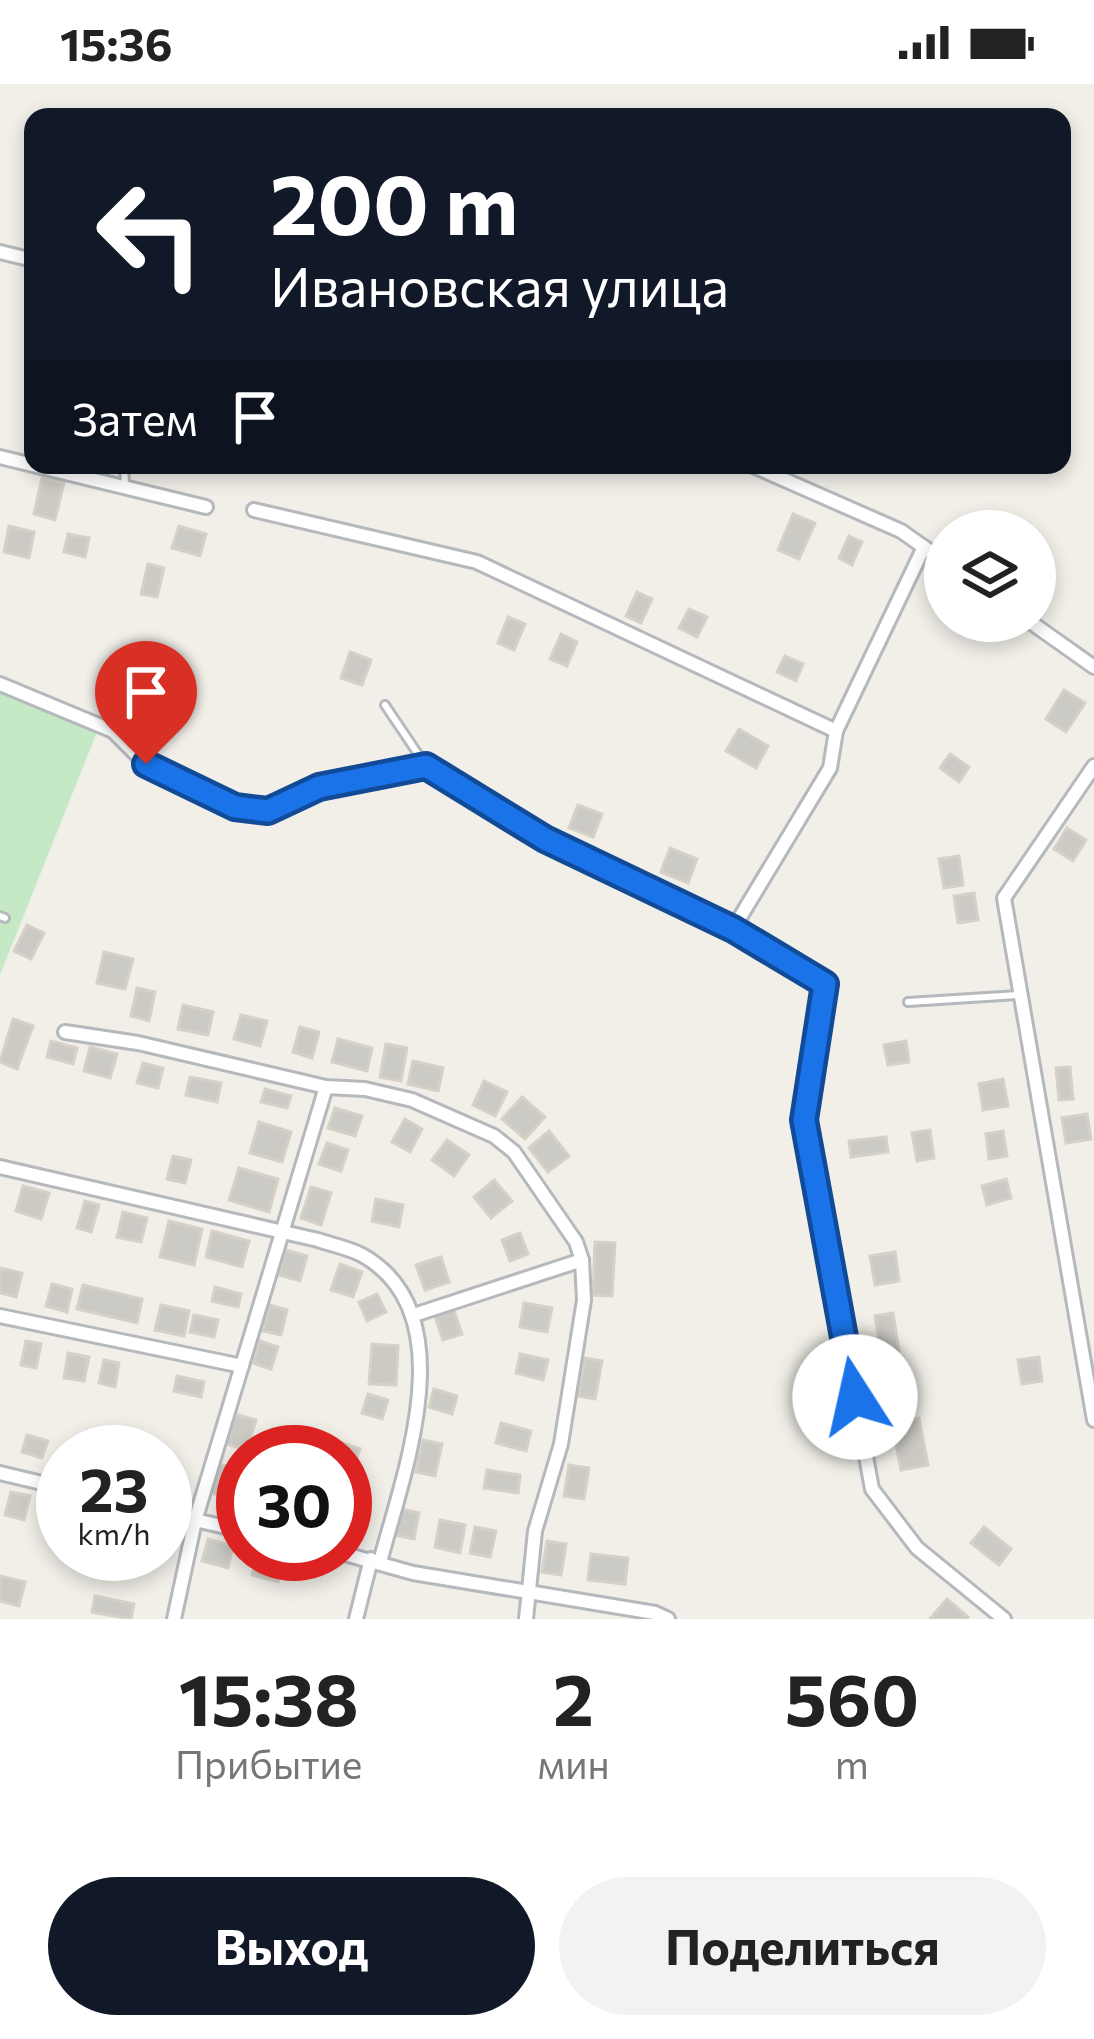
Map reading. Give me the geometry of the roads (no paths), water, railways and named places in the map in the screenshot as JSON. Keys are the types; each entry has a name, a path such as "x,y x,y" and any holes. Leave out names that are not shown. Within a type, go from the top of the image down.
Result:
{"street":[{"path":"69,474 206,507"},
{"path":"772,474 901,531 924,546"},
{"path":"254,510 477,562 836,731"},
{"path":"733,929 830,768 836,731 924,549"},
{"path":"1056,640 1094,667"},
{"path":"0,685 113,731 146,764 235,807 268,811 319,787 426,766 545,839 733,929 825,984 804,1120 872,1489 917,1548 1004,1619"},
{"path":"1094,766 1004,898 1094,1420"},
{"path":"65,1032 138,1043 326,1087 365,1089 412,1100 494,1136 514,1152 576,1242 584,1300 561,1444 535,1531 526,1619"},
{"path":"173,1619 195,1521 326,1087"},
{"path":"0,1167 361,1254 386,1273 414,1315 420,1369 417,1418 356,1619"},
{"path":"414,1315 582,1260"},
{"path":"0,1316 242,1366"},
{"path":"0,1473 36,1482"},
{"path":"192,1520 216,1525"},
{"path":"372,1560 413,1573 655,1612 668,1619"}],"lane":[{"path":"125,474 126,488"},
{"path":"385,704 426,766"},
{"path":"908,1002 1021,994"}]}
